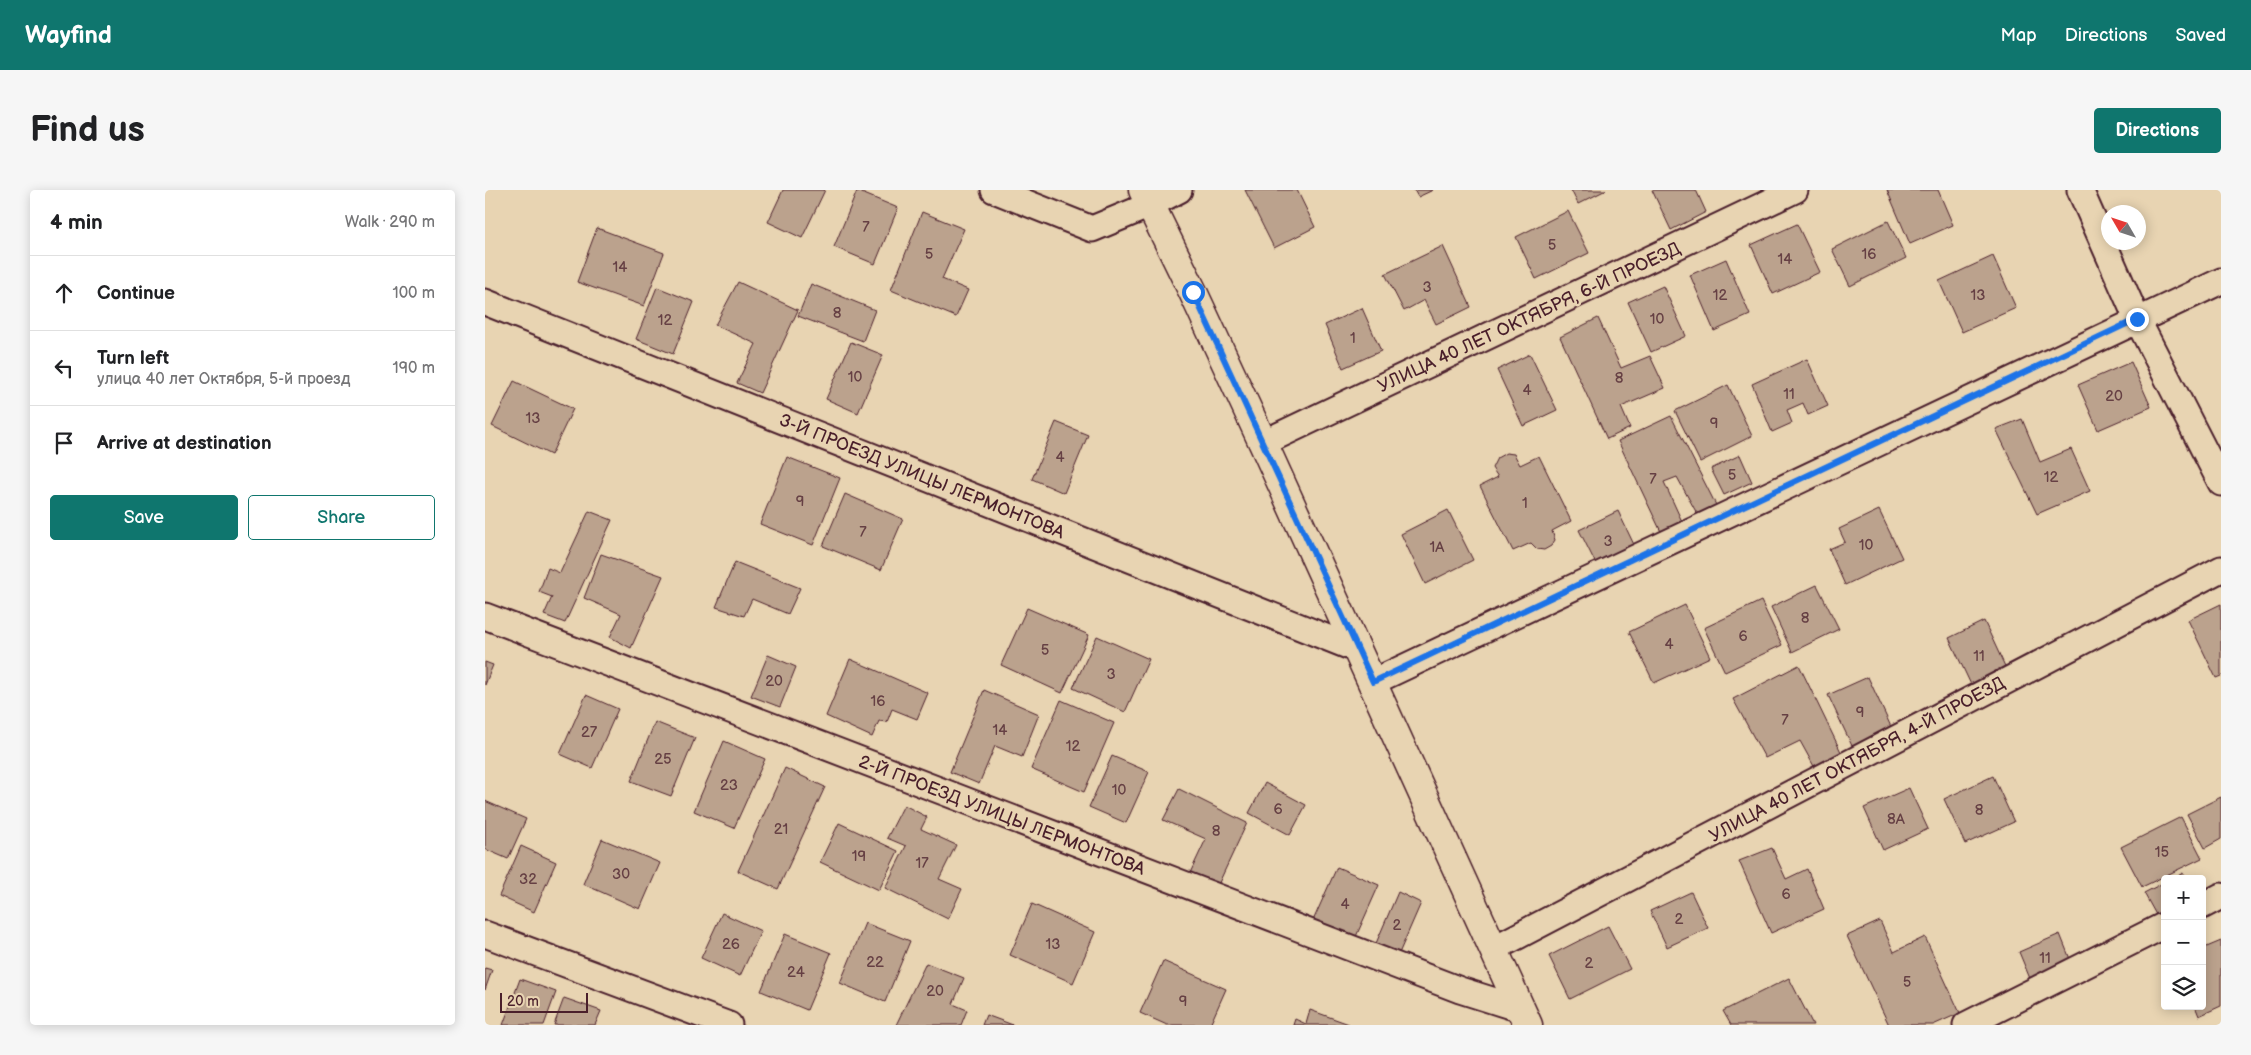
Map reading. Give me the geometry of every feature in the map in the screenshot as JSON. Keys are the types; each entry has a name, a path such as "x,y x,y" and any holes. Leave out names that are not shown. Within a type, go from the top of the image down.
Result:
{"street":[{"path":"994,190 1092,228 1146,197 1179,190"},
{"name":"УЛИЦА 40 ЛЕТ ОКТЯБРЯ, 6-Й ПРОЕЗД","path":"1263,443 1795,190"},
{"path":"2079,190 2137,319 2221,483"},
{"path":"1146,197 1193,292 1359,650 1524,1017"},
{"path":"1373,682 2137,319 2221,281"},
{"name":"3-Й ПРОЕЗД УЛИЦЫ ЛЕРМОНТОВА","path":"485,302 1359,650"},
{"name":"УЛИЦА 40 ЛЕТ ОКТЯБРЯ, 4-Й ПРОЕЗД","path":"1493,949 2221,570"},
{"name":"2-Й ПРОЕЗД УЛИЦЫ ЛЕРМОНТОВА","path":"485,616 1524,1017"},
{"path":"2206,904 2221,896"},
{"path":"1966,1025 2161,927"},
{"path":"485,934 729,1025"}],"building":[{"path":"783,190 825,190 802,238 768,222"},
{"path":"1245,190 1297,190 1315,227 1274,248"},
{"path":"1414,190 1433,190 1418,197"},
{"path":"1571,190 1606,190 1578,204"},
{"path":"1652,190 1696,190 1706,212 1671,230"},
{"path":"1887,190 1938,190 1953,225 1910,244"},
{"path":"857,191 898,208 875,264 834,247"},
{"path":"1568,211 1589,253 1536,279 1516,237"},
{"path":"922,212 964,229 942,279 968,290 956,317 891,290"},
{"path":"1888,221 1906,258 1850,286 1832,249"},
{"path":"1797,224 1820,272 1773,294 1751,245"},
{"path":"597,228 664,253 644,306 577,282"},
{"path":"1443,246 1471,307 1436,324 1424,300 1404,311 1385,274"},
{"path":"1993,256 2016,308 1962,332 1939,281"},
{"path":"1726,259 1750,315 1714,331 1690,275"},
{"path":"738,282 798,310 760,393 737,383 756,344 715,325"},
{"path":"811,284 875,310 863,341 798,316"},
{"path":"1663,286 1686,336 1651,352 1628,302"},
{"path":"657,287 694,302 673,354 636,339"},
{"path":"1362,308 1381,351 1343,368 1325,325"},
{"path":"1598,318 1621,368 1650,356 1665,388 1621,407 1630,428 1607,439 1560,337"},
{"path":"851,342 883,355 858,413 826,399"},
{"path":"1530,354 1557,410 1523,426 1497,370"},
{"path":"1807,359 1828,406 1808,415 1803,403 1787,410 1792,423 1772,432 1752,384"},
{"path":"2131,362 2151,407 2098,430 2078,385"},
{"path":"514,381 573,409 551,455 492,426"},
{"path":"1728,385 1752,436 1700,462 1675,411"},
{"path":"1671,416 1719,511 1700,519 1677,477 1664,482 1685,528 1664,538 1618,441"},
{"path":"2022,419 2040,462 2071,449 2090,491 2037,514 1996,429"},
{"path":"1056,422 1088,435 1064,493 1032,479"},
{"path":"1506,453 1514,454 1520,465 1539,456 1571,521 1552,531 1555,540 1551,546 1544,550 1537,549 1531,543 1513,551 1480,486 1498,477 1492,468 1497,458"},
{"path":"1740,455 1752,482 1724,495 1711,469"},
{"path":"787,457 840,478 813,545 760,524"},
{"path":"845,494 903,519 881,570 823,546"},
{"path":"1448,510 1473,560 1425,584 1401,534"},
{"path":"1879,510 1902,558 1845,585 1829,549 1845,542 1839,529"},
{"path":"589,511 612,520 565,623 544,615 552,597 539,592 548,568 560,573"},
{"path":"1618,511 1637,551 1599,570 1579,530"},
{"path":"601,554 663,576 631,648 610,637 621,614 584,598"},
{"path":"735,562 800,588 788,614 752,599 744,616 716,607"},
{"path":"1817,585 1839,629 1792,652 1771,607"},
{"path":"1761,601 1782,645 1725,672 1704,628"},
{"path":"2221,604 2221,676 2216,678 2188,620"},
{"path":"1685,605 1710,657 1654,683 1629,632"},
{"path":"1027,608 1089,635 1062,693 1001,665"},
{"path":"1984,621 2009,675 1974,691 1949,638"},
{"path":"1097,636 1149,659 1125,712 1073,688"},
{"path":"768,655 796,667 780,707 751,696"},
{"path":"850,659 928,693 917,719 892,709 887,722 879,721 872,737 826,716"},
{"path":"485,662 493,665 485,685"},
{"path":"1799,665 1843,756 1816,770 1800,741 1765,758 1733,699"},
{"path":"1868,677 1892,729 1853,748 1828,695"},
{"path":"984,690 1039,714 1022,757 995,746 979,784 950,772"},
{"path":"586,695 618,709 592,768 560,754"},
{"path":"1061,700 1114,723 1084,792 1031,769"},
{"path":"655,722 695,738 671,796 631,781"},
{"path":"724,741 765,759 734,828 694,811"},
{"path":"1112,756 1149,772 1126,823 1089,807"},
{"path":"785,768 825,787 778,889 738,871"},
{"path":"1993,776 2014,822 1965,844 1944,799"},
{"path":"1265,783 1306,805 1290,835 1249,813"},
{"path":"1909,788 1928,829 1883,850 1864,808"},
{"path":"1179,789 1247,823 1217,887 1190,873 1206,839 1163,820"},
{"path":"2221,797 2221,839 2205,848 2187,814"},
{"path":"485,801 526,819 508,859 485,849"},
{"path":"904,805 927,817 921,829 956,845 939,879 962,889 948,919 885,888 906,846 887,838"},
{"path":"2181,817 2202,858 2167,875 2161,875 2161,878 2142,887 2121,847"},
{"path":"839,823 898,851 879,890 820,862"},
{"path":"602,839 660,863 640,909 583,884"},
{"path":"521,846 556,862 534,912 499,896"},
{"path":"1772,848 1786,879 1807,869 1824,909 1771,933 1739,861"},
{"path":"1337,867 1379,885 1354,941 1312,923"},
{"path":"2161,884 2160,922 2144,893"},
{"path":"1398,892 1421,903 1397,958 1374,948"},
{"path":"1691,892 1708,928 1667,947 1650,911"},
{"path":"1032,904 1095,932 1073,983 1010,955"},
{"path":"722,913 761,931 740,976 701,958"},
{"path":"1880,921 1894,952 1925,937 1960,1013 1933,1025 1889,1025 1847,936"},
{"path":"865,923 910,941 885,1002 840,983"},
{"path":"1608,926 1630,969 1570,999 1549,956"},
{"path":"785,934 831,953 807,1010 761,991"},
{"path":"2060,934 2072,964 2031,981 2019,952"},
{"path":"2221,941 2221,1006 2199,1016 2197,1010 2206,1010 2206,947"},
{"path":"1163,961 1226,989 1210,1025 1167,1025 1140,1013"},
{"path":"926,963 964,978 953,1004 967,1010 961,1025 896,1025"},
{"path":"485,968 492,970 485,990"},
{"path":"1789,978 1813,1025 1731,1025 1723,1011"},
{"path":"520,979 556,992 544,1025 503,1025"},
{"path":"564,998 601,1011 595,1025 554,1025"},
{"path":"1310,1010 1349,1024 1293,1025 1295,1019 1306,1024"},
{"path":"986,1015 1013,1025 982,1025"}],"route":[{"path":"1193,292 1373,682 2137,319"}]}
